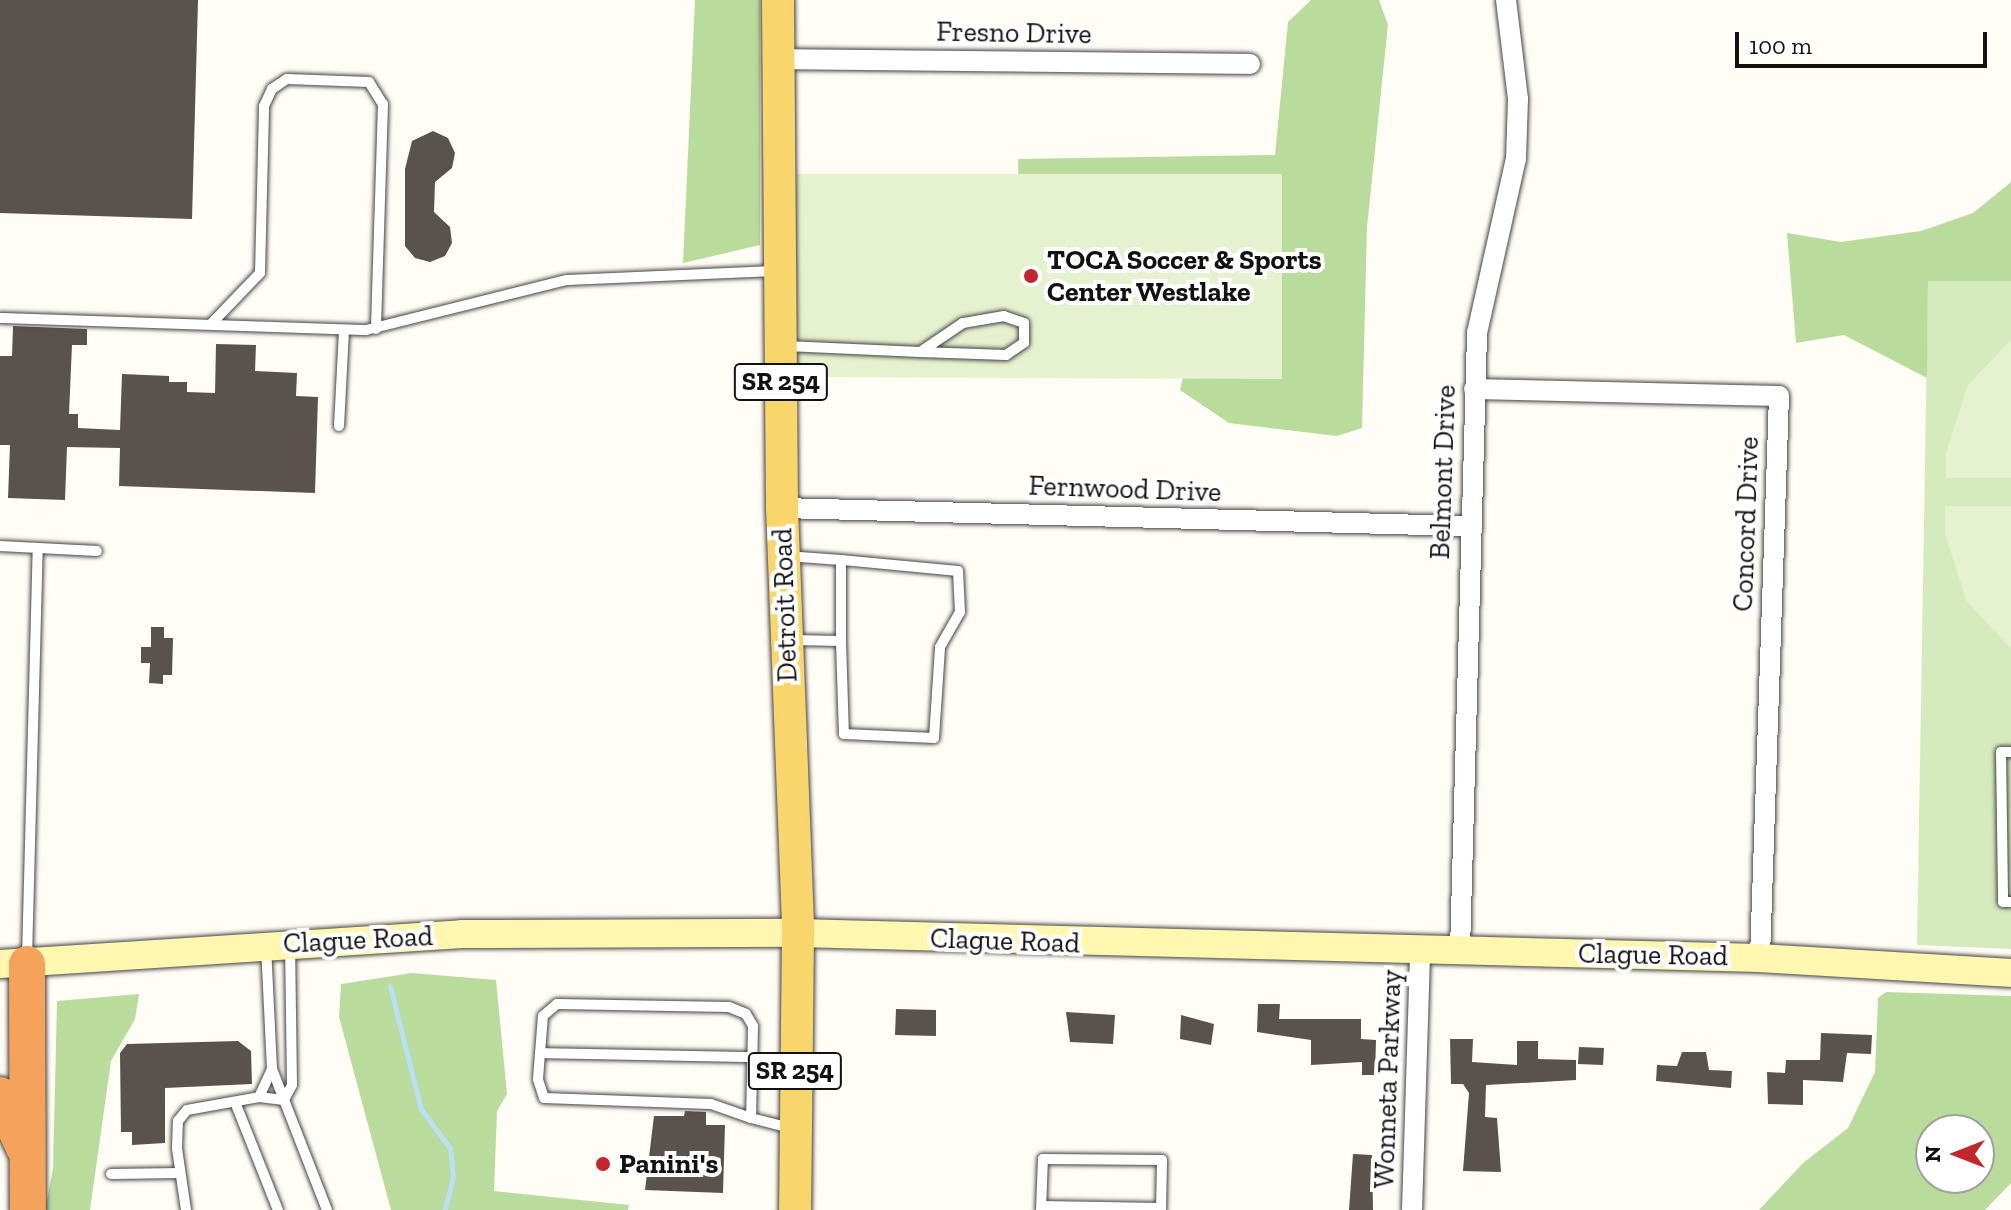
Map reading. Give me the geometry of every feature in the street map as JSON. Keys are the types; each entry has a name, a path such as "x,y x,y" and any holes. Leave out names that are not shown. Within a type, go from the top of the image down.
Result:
{"highway":[{"path":"14,964 32,1174 28,1210"},
{"path":"0,1095 32,1174"}],"main road":[{"name":"Detroit Road","path":"778,0 782,508 798,933 795,1210"},
{"name":"Clague Road","path":"14,964 462,934 798,933 1760,958 2011,973"}],"street":[{"name":"Belmont Drive","path":"1460,951 1467,526 1477,333 1516,159 1518,99 1506,0"},
{"name":"Fresno Drive","path":"777,59 1250,64"},
{"name":"Concord Drive","path":"1474,389 1779,396 1760,958"},
{"name":"Fernwood Drive","path":"782,508 1467,526"},
{"name":"Wonneta Parkway","path":"1412,1210 1420,951"}],"lane":[{"path":"211,324 260,273 264,106 272,89 287,79 369,82 383,104 376,329"},
{"path":"0,318 376,329 567,280 779,271"},
{"path":"780,346 920,352 1006,355 1024,343 1024,323 1004,316 963,323 920,352"},
{"path":"339,426 344,330"},
{"path":"0,546 97,551"},
{"path":"14,964 38,548"},
{"path":"784,556 841,560 958,571 960,612 940,647 939,726 930,741 851,739 841,727 841,560"},
{"path":"787,640 841,641"},
{"path":"2011,752 2001,752 2003,902 2011,902"},
{"path":"259,1097 272,1069 277,945"},
{"path":"277,945 292,1085 284,1100"},
{"path":"751,1118 753,1026 746,1014 679,1005 557,1004 543,1016 540,1094 551,1102 711,1104 751,1118 796,1129"},
{"path":"540,1053 753,1057"},
{"path":"272,1069 327,1210"},
{"path":"186,1210 180,1173 178,1121 187,1110 259,1097 284,1100"},
{"path":"235,1102 278,1210"},
{"path":"1043,1159 1162,1160 1161,1209 1042,1208 1043,1159"},
{"path":"111,1174 180,1173"}],"green space":[{"path":"695,0 760,0 760,245 683,263"},
{"path":"1311,0 1379,0 1388,25 1367,227 1362,428 1337,436 1229,423 1180,390 1224,206 1019,212 1018,159 1275,155 1288,22"},
{"name":"TOCA Soccer & Sports Center Westlake","path":"779,174 1282,174 1282,379 781,377"},
{"path":"2011,182 2011,281 1928,281 1927,378 1844,335 1796,343 1787,233 1841,242 1921,231 1973,213"},
{"path":"1928,280 2011,281 2011,949 1917,945"},
{"path":"2011,340 2011,478 1946,478 1946,453 1968,385"},
{"path":"1945,506 2011,506 2011,648 1967,602 1945,534"},
{"path":"412,973 496,980 507,1094 497,1111 494,1191 629,1205 628,1210 391,1210 339,1017 341,984"},
{"path":"1886,992 2011,996 2011,1183 1985,1210 1759,1210 1803,1163 1848,1128 1875,1072 1878,998"},
{"path":"139,994 135,1019 111,1061 90,1210 45,1210 53,1169 57,1001"}],"building":[{"path":"0,0 198,0 192,219 0,213"},
{"path":"433,131 448,138 455,153 452,168 435,182 434,212 450,227 452,243 445,256 430,262 415,258 405,246 405,169 412,141"},
{"path":"13,326 87,329 87,345 72,345 69,414 78,414 78,428 120,430 122,374 169,376 169,382 187,382 187,392 215,393 216,344 256,345 255,371 297,373 296,396 318,397 315,493 119,486 120,448 67,447 65,500 8,498 10,445 0,445 0,356 12,356"},
{"path":"151,627 164,627 164,638 173,638 172,675 163,675 163,684 149,683 150,663 141,663 141,647 151,647"},
{"path":"1258,1004 1280,1004 1279,1019 1361,1019 1361,1039 1376,1040 1375,1075 1362,1075 1362,1062 1311,1065 1311,1040 1257,1032"},
{"path":"896,1009 936,1010 936,1036 895,1035"},
{"path":"1066,1012 1115,1015 1113,1044 1070,1042"},
{"path":"1181,1015 1214,1024 1211,1045 1180,1039"},
{"path":"1821,1033 1872,1035 1871,1054 1847,1053 1843,1082 1803,1080 1803,1105 1768,1104 1767,1072 1785,1073 1786,1060 1820,1060"},
{"path":"1450,1039 1473,1039 1472,1062 1517,1065 1517,1041 1538,1041 1538,1059 1576,1060 1576,1080 1486,1085 1485,1117 1497,1118 1501,1172 1463,1171 1469,1093 1463,1084 1451,1084"},
{"path":"238,1041 251,1051 252,1084 165,1088 165,1143 132,1145 132,1132 121,1132 120,1053 127,1044"},
{"path":"1579,1047 1604,1048 1603,1065 1578,1064"},
{"path":"1682,1052 1706,1052 1709,1070 1732,1071 1731,1088 1656,1081 1657,1065 1677,1066"},
{"path":"685,1111 706,1112 706,1125 725,1125 723,1193 645,1190 654,1116 684,1116"},
{"path":"1353,1154 1372,1155 1373,1210 1349,1210"}],"waterway":[{"path":"390,986 421,1109 450,1148 453,1177 445,1210"}],"place":[{"name":"TOCA Soccer & Sports Center Westlake","path":"1031,276"},
{"name":"Panini's","path":"603,1164"}]}
